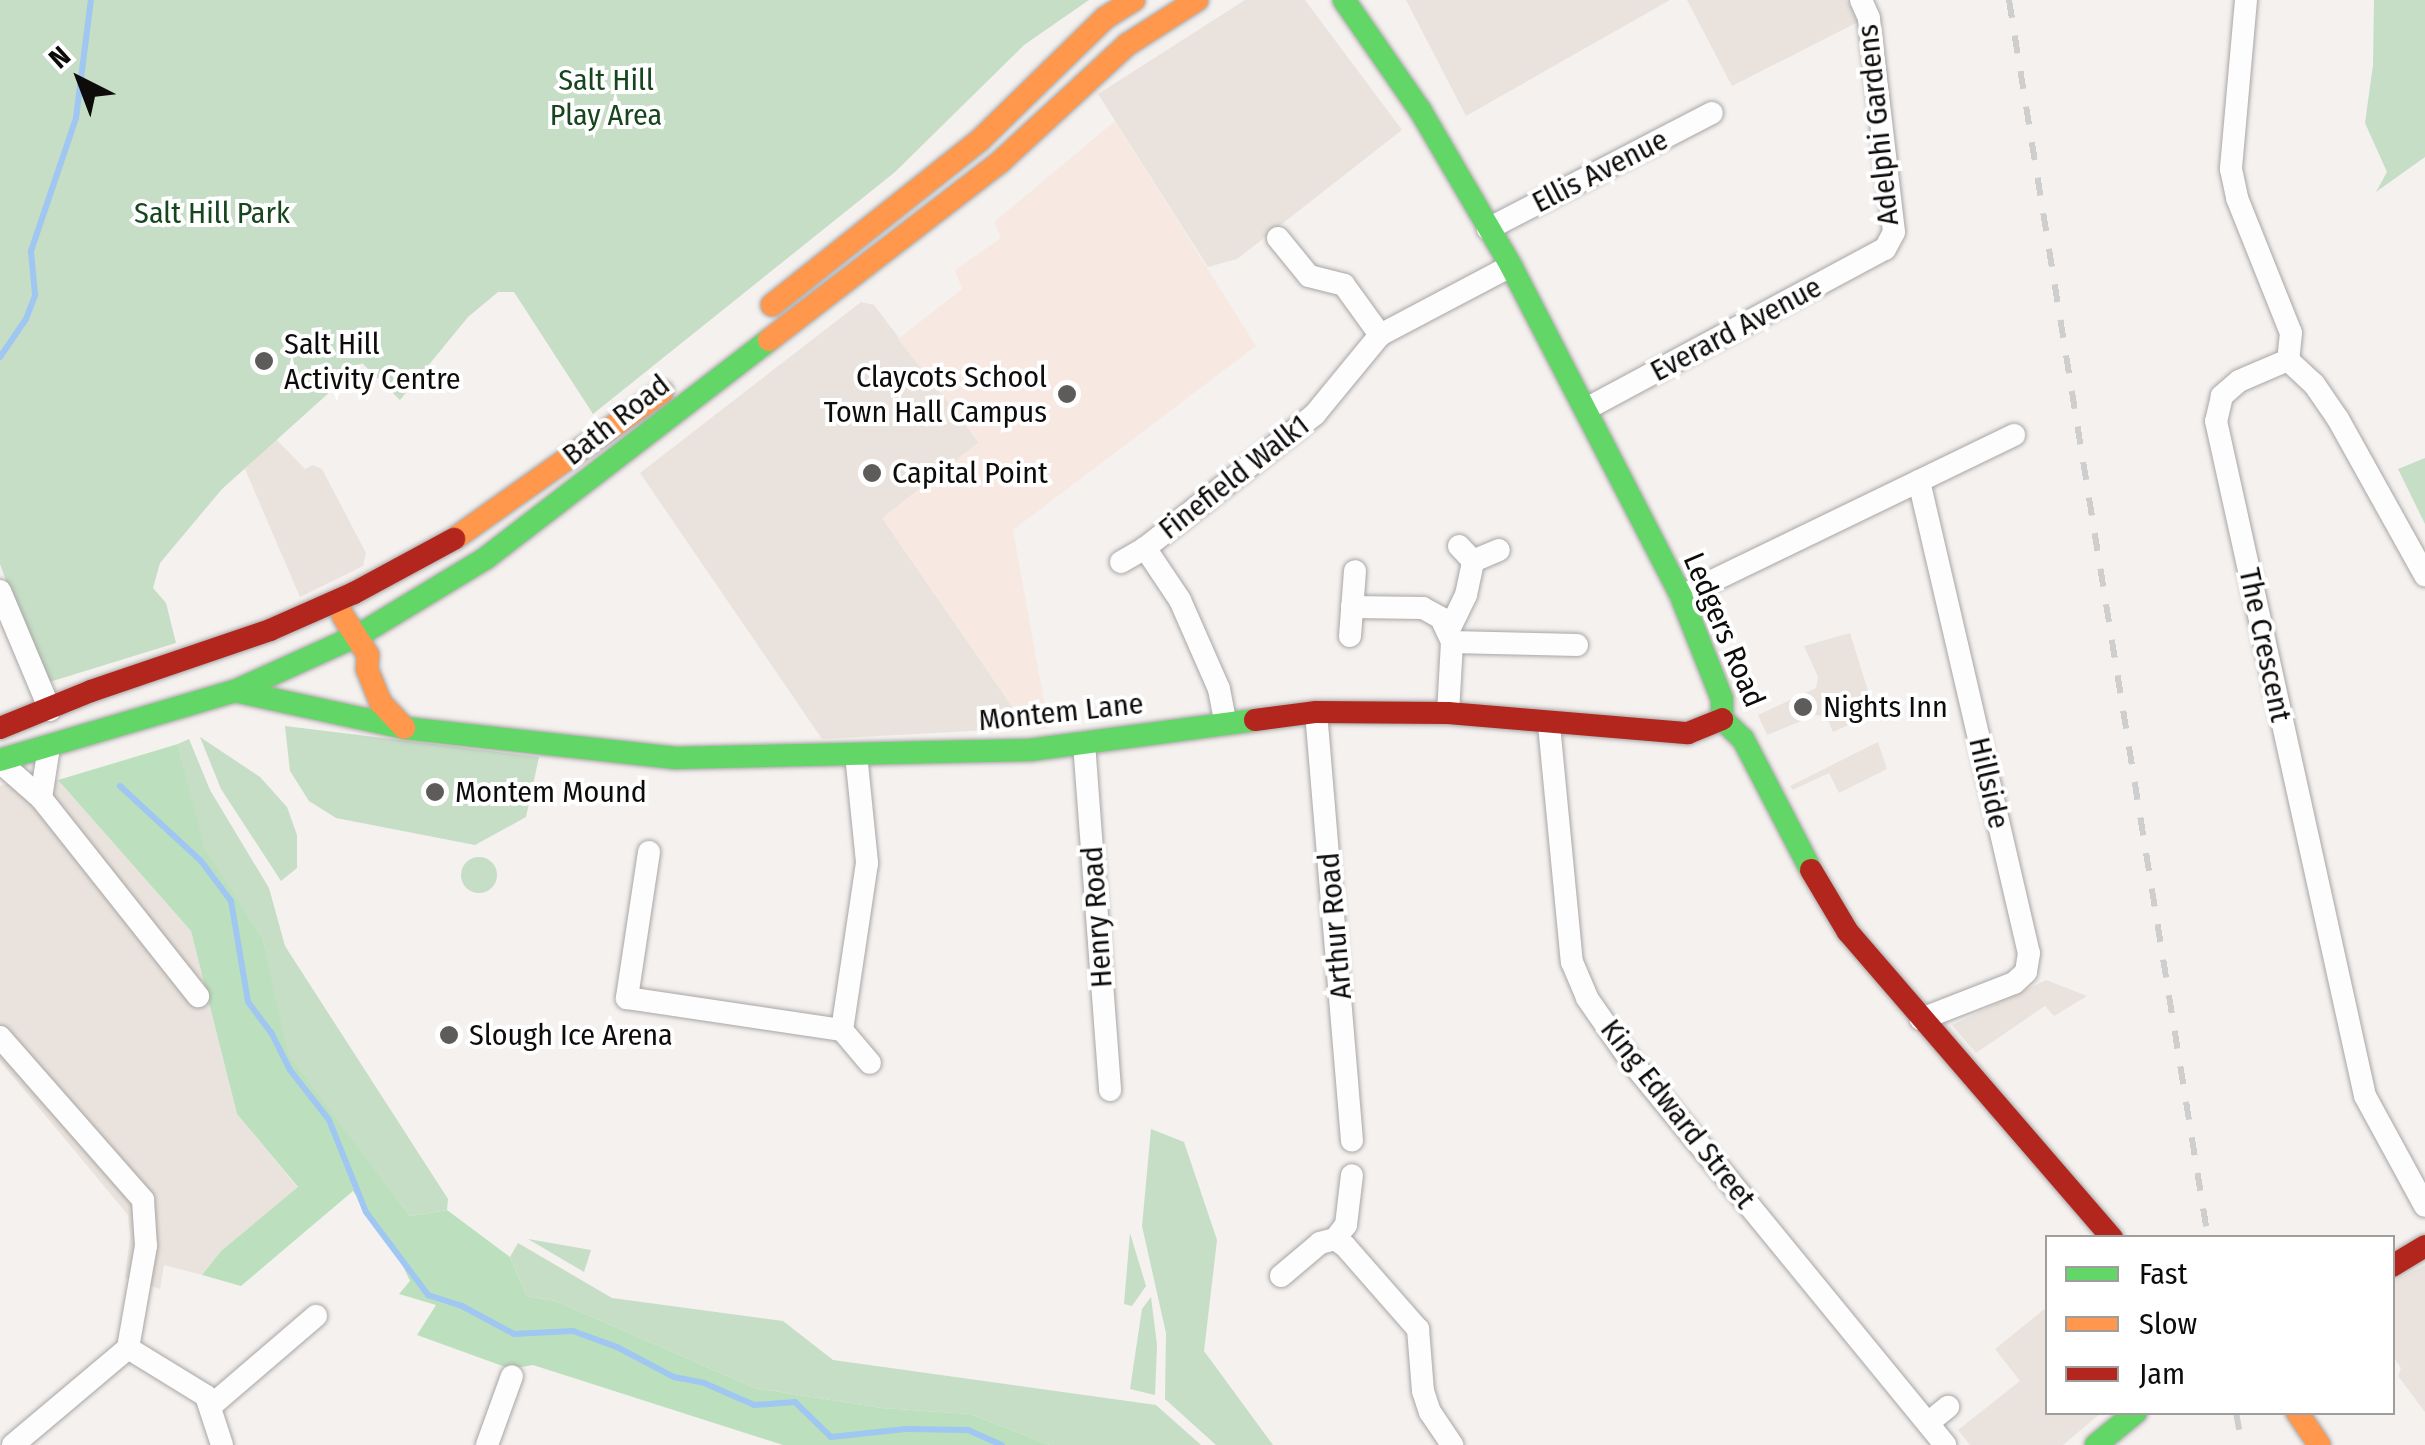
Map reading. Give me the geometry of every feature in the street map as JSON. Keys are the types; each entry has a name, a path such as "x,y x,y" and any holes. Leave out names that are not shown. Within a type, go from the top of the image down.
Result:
{"main road":[{"path":"753,320 978,140 1105,18 1134,0"},
{"name":"Bath Road","path":"0,761 235,692 359,636 486,558 1000,162 1128,44 1197,0"},
{"name":"Ledgers Road","path":"1344,0 1420,110 1511,266 1681,596 1722,699 1722,719 1743,739 1789,833 1848,932 2109,1235"},
{"name":"Bath Road","path":"0,728 90,690 270,630 329,604 459,536 677,380"},
{"path":"329,604 359,636 381,703 404,728"},
{"path":"326,714 367,669"},
{"name":"Montem Lane","path":"235,692 404,728 675,758 960,753 1084,743 1225,720 1316,712 1448,713 1688,733 1722,719"},
{"path":"50,710 85,735"},
{"path":"2395,1264 2425,1246"},
{"path":"2096,1445 2132,1415"},
{"path":"2299,1415 2319,1445"}],"street":[{"name":"Adelphi Gardens","path":"1862,0 1869,18 1877,146 1894,232 1885,249"},
{"path":"2246,0 2232,169 2237,198 2292,334 2288,360 2314,384 2338,420 2425,576"},
{"name":"Ellis Avenue","path":"1488,229 1712,113"},
{"path":"1278,238 1309,276 1344,284 1380,335"},
{"name":"Everard Avenue","path":"1586,409 1885,249"},
{"name":"Finefield Walk1","path":"1121,562 1145,548 1314,414 1380,335 1511,266"},
{"name":"The Crescent","path":"2288,360 2238,381 2222,396 2216,421 2364,1096 2425,1206"},
{"path":"1681,596 2014,435"},
{"name":"Hillside","path":"1919,481 2029,953 2026,972 2014,983 1921,1019"},
{"name":"Finefield Walk1","path":"1145,548 1180,600 1219,688 1225,720"},
{"path":"1448,713 1450,637 1466,596 1466,553 1499,550"},
{"path":"1350,636 1355,571"},
{"path":"0,591 50,710"},
{"path":"1352,607 1424,608 1440,618 1450,637"},
{"path":"1450,637 1577,645"},
{"name":"Arthur Road","path":"1316,712 1352,1140"},
{"name":"King Edward Street","path":"1548,724 1572,962 1587,998 1631,1061 1945,1445"},
{"name":"Henry Road","path":"1084,743 1110,1090"},
{"path":"41,798 49,747"},
{"path":"842,1030 866,862 856,754"},
{"path":"0,761 41,798 198,996"},
{"path":"649,852 627,998 842,1030 870,1063"},
{"path":"0,1037 143,1200 146,1246 128,1348 15,1444"},
{"path":"1280,1276 1320,1243 1335,1239 1346,1224 1352,1175"},
{"path":"1335,1239 1418,1329 1423,1391 1445,1436"},
{"path":"212,1405 316,1316"},
{"path":"128,1348 206,1396 222,1445"},
{"path":"488,1445 512,1376"},
{"path":"1928,1423 1948,1407"}],"shaded area":[{"path":"1245,0 1305,0 1402,130 1237,259 1208,267 1098,94"},
{"path":"1406,0 1670,0 1466,116"},
{"path":"1687,0 1847,0 1858,22 1732,86"},
{"name":"Claycots School Town Hall Campus","path":"1115,121 1256,346 1013,530 1049,729 1027,728 882,518 979,442 898,339 962,289 955,270 1001,238 994,222"},
{"path":"861,302 874,305 979,443 883,519 1027,728 822,739 640,473"},
{"path":"276,439 305,469 312,465 322,469 366,553 363,566 300,597 245,469"},
{"path":"1850,633 1875,713 1833,732 1826,716 1816,715 1767,735 1758,715 1816,688 1818,677 1804,646"},
{"path":"1878,742 1887,769 1839,793 1829,773 1793,790 1790,786"},
{"path":"35,775 58,780 191,931 237,1114 298,1188 221,1251 202,1275 164,1265 160,1289 125,1277 130,1238 128,1215 0,1061 0,786"},
{"path":"2046,980 2087,996 2054,1016 2045,1006 1976,1053 1952,1025"},
{"path":"2425,1265 2425,1412 2398,1376 2401,1368 2395,1359 2395,1280"},
{"path":"2045,1309 2045,1415 2099,1415 2063,1445 1970,1445 1958,1430 2020,1381 1995,1349"}],"green space":[{"name":"Salt Hill Park","path":"0,0 1089,0 1024,45 895,172 593,414 514,292 498,292 468,317 400,400 362,363 222,489 160,563 153,588 166,603 176,643 43,684 0,564"},
{"path":"2374,0 2425,0 2425,157 2376,192 2387,172 2365,123 2373,65"},
{"path":"2425,458 2425,524 2398,469"},
{"path":"285,726 539,757 526,817 475,845 336,818 309,801 290,771"},
{"path":"200,737 260,777 287,807 297,835 297,868 281,881 221,789"},
{"path":"189,739 210,790 269,888 285,946 448,1199 447,1210 410,1216 287,1055 263,939 203,847 178,744"},
{"path":"178,744 204,847 263,939 288,1055 410,1216 447,1210 510,1257 527,1296 556,1301 755,1388 882,1408 970,1414 1050,1445 783,1445 533,1365 511,1369 417,1335 436,1305 399,1294 410,1281 353,1191 241,1286 202,1275 221,1251 298,1187 237,1114 191,931 58,780"},
{"path":"479,857 492,862 497,875 492,888 479,893 466,888 461,875 466,862"},
{"path":"1151,1129 1184,1142 1217,1240 1204,1351 1273,1445 1216,1445 1165,1399 1166,1333 1142,1226"},
{"path":"1130,1233 1146,1286 1132,1306 1124,1304"},
{"path":"528,1239 591,1250 584,1272"},
{"path":"518,1243 612,1298 783,1321 833,1360 1156,1405 1201,1445 1050,1445 970,1414 882,1408 755,1388 556,1301 527,1296 510,1257"},
{"path":"1151,1297 1157,1345 1155,1395 1130,1389 1142,1309"}],"waterway":[{"path":"0,357 26,319 35,295 31,251 76,118 91,0"},
{"path":"120,786 201,861 231,901 248,1002 271,1032 290,1070 329,1120 366,1212 428,1295 462,1306 514,1334 573,1331 617,1347 674,1377 704,1383 754,1405 795,1402 831,1437 906,1429 968,1430 1002,1445"}],"railway":[{"path":"2009,0 2208,1235"},
{"path":"2237,1415 2242,1445"}],"traffic: fast":[{"path":"1344,0 1420,110 1511,266 1681,596 1722,699 1722,719 1743,739 1811,870"},
{"path":"0,760 235,691 359,635 486,558 769,340"},
{"path":"235,691 404,728 675,758 1030,750 1255,720"},
{"path":"2096,1445 2132,1415"}],"traffic: slow":[{"path":"772,305 979,141 1105,18 1134,0"},
{"path":"769,340 1000,162 1128,44 1197,0"},
{"path":"454,539 662,392"},
{"path":"343,616 368,655 367,669 381,703 404,728"},
{"path":"2299,1415 2319,1445"}],"traffic: jam":[{"path":"0,728 91,691 270,630 354,593 454,539"},
{"path":"1255,720 1316,712 1448,713 1688,733 1722,719"},
{"path":"1811,870 1848,932 2109,1235"},
{"path":"2395,1264 2425,1246"}],"place":[{"name":"Salt Hill Activity Centre","path":"264,361"},
{"name":"Claycots School Town Hall Campus","path":"1067,394"},
{"name":"Capital Point","path":"872,473"},
{"name":"Nights Inn","path":"1803,707"},
{"name":"Montem Mound","path":"435,792"},
{"name":"Slough Ice Arena","path":"449,1035"}],"park label":[{"name":"Salt Hill Play Area","path":"606,97"}]}
